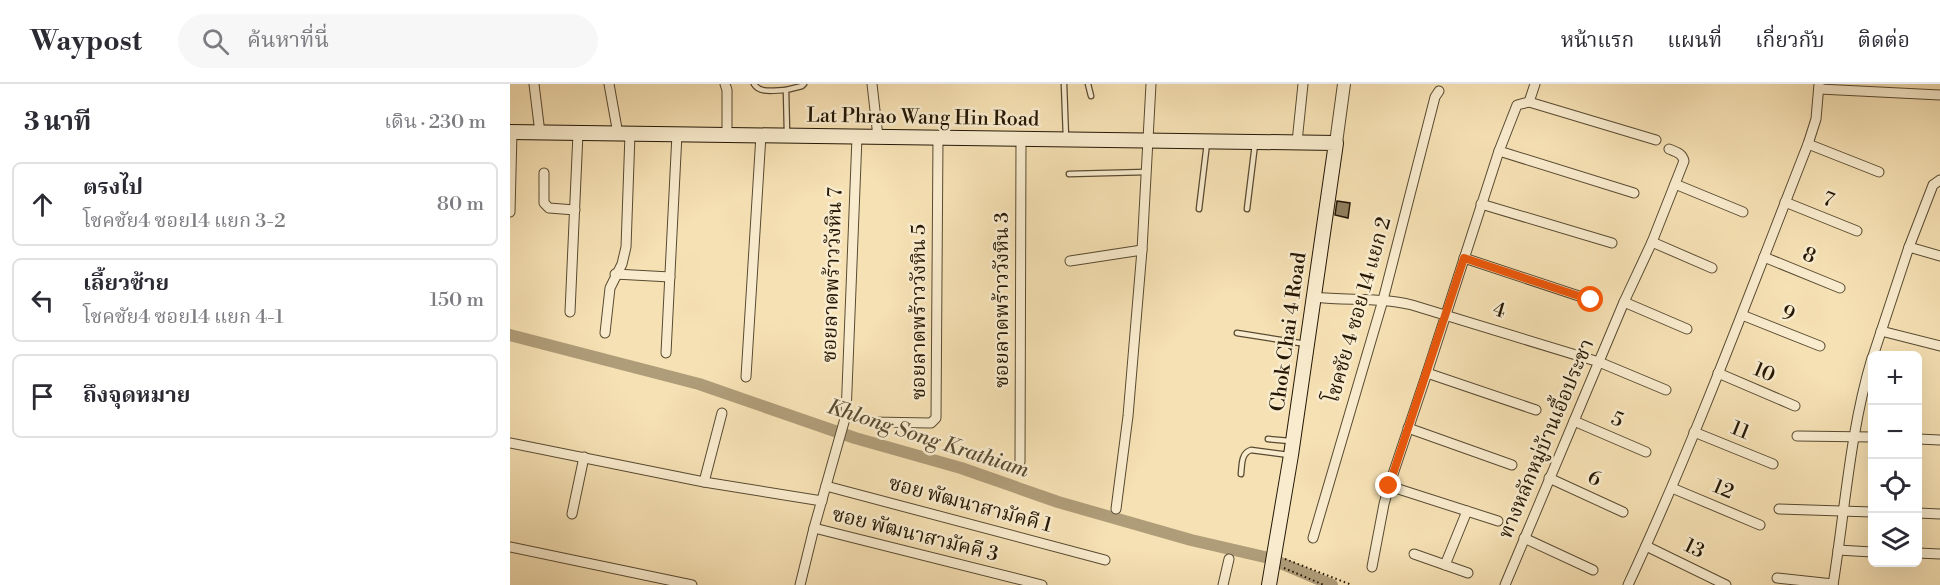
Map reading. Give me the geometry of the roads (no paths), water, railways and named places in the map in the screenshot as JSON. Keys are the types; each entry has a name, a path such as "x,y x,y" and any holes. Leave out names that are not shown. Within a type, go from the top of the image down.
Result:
{"main road":[{"name":"Lat Phrao Wang Hin Road","path":"511,132 1336,143"},
{"name":"Chok Chai 4 Road","path":"1269,585 1292,448 1336,143"}],"street":[{"path":"534,84 540,133"},
{"path":"605,333 609,288 622,264 626,247 624,134 609,84"},
{"path":"725,84 727,135"},
{"path":"872,84 878,137"},
{"path":"1116,509 1128,416 1142,250 1151,84"},
{"path":"1298,142 1303,84"},
{"name":"Chok Chai 4 Road","path":"1336,143 1344,84"},
{"path":"1529,102 1535,84"},
{"path":"1628,585 1672,489 1808,144 1816,119 1819,86 1940,95"},
{"name":"โชคชัย 4 ซอย 14 แยก 2","path":"1313,538 1383,300 1435,97 1439,91"},
{"path":"1372,567 1389,486 1481,204 1517,105 1529,102 1656,140"},
{"path":"510,212 511,132"},
{"path":"570,312 578,133"},
{"path":"666,353 677,134"},
{"path":"746,377 761,135"},
{"name":"ซอยลาดพร้าววังหิน 7","path":"800,585 846,416 857,137"},
{"name":"ซอยลาดพร้าววังหิน 5","path":"871,422 931,423 936,418 938,138"},
{"name":"ซอยลาดพร้าววังหิน 3","path":"1020,462 1022,139"},
{"path":"1808,144 1879,171"},
{"name":"ทางหลักหมู่บ้านเอื้อประชา","path":"1505,585 1624,302 1652,242 1684,161 1680,153 1668,149"},
{"path":"1499,151 1634,193"},
{"path":"544,173 544,203 549,208 575,210"},
{"path":"1875,351 1909,247 1933,185 1940,180"},
{"path":"1675,184 1743,212"},
{"name":"7","path":"1785,202 1857,231"},
{"path":"1481,204 1612,243"},
{"path":"1652,242 1712,268"},
{"path":"1909,247 1940,256"},
{"path":"1070,261 1142,250"},
{"name":"8","path":"1764,257 1840,288"},
{"path":"1464,258 1591,300"},
{"path":"615,274 670,277"},
{"name":"4","path":"1314,297 1398,301 1599,362 1666,390"},
{"path":"1624,302 1687,329"},
{"name":"9","path":"1742,315 1820,346"},
{"path":"1881,331 1940,346"},
{"path":"1427,373 1536,410"},
{"name":"10","path":"1718,373 1795,406"},
{"path":"1778,578 1833,584 1855,436 1868,375"},
{"path":"704,482 722,413"},
{"name":"5","path":"1574,421 1646,452"},
{"path":"1408,428 1512,465"},
{"name":"11","path":"1694,432 1773,464"},
{"path":"1797,436 1868,437"},
{"path":"1922,439 1940,440"},
{"path":"510,443 704,482 822,501"},
{"path":"572,514 584,457"},
{"name":"6","path":"1550,478 1623,512"},
{"name":"ซอย พัฒนาสามัคคี 1","path":"826,486 1105,560"},
{"path":"1389,486 1498,521"},
{"name":"12","path":"1672,489 1760,525"},
{"path":"1779,509 1868,512"},
{"path":"1445,565 1467,511"},
{"path":"1922,513 1940,514"},
{"name":"ซอย พัฒนาสามัคคี 3","path":"814,528 1042,585"},
{"path":"1524,538 1593,570"},
{"name":"13","path":"1646,546 1726,585"},
{"path":"510,548 692,585"},
{"path":"1838,550 1868,552"},
{"path":"1414,554 1468,573"},
{"path":"1922,554 1940,554"},
{"path":"1222,585 1228,559"}],"lane":[{"path":"754,84 760,90 786,90 804,84"},
{"path":"1064,84 1066,139"},
{"path":"1088,84 1091,96"},
{"path":"786,90 787,136"},
{"path":"1200,208 1207,141"},
{"path":"1247,209 1255,142"},
{"path":"1069,174 1146,172"},
{"path":"1238,333 1307,344"},
{"path":"1268,439 1292,448"},
{"path":"1247,442 1251,450"},
{"path":"1241,474 1243,455 1247,451 1292,448"}],"waterway":[{"name":"Khlong Song Krathiam","path":"510,335 699,384 855,438 961,468 1058,502 1191,540 1269,558 1332,585"}]}
